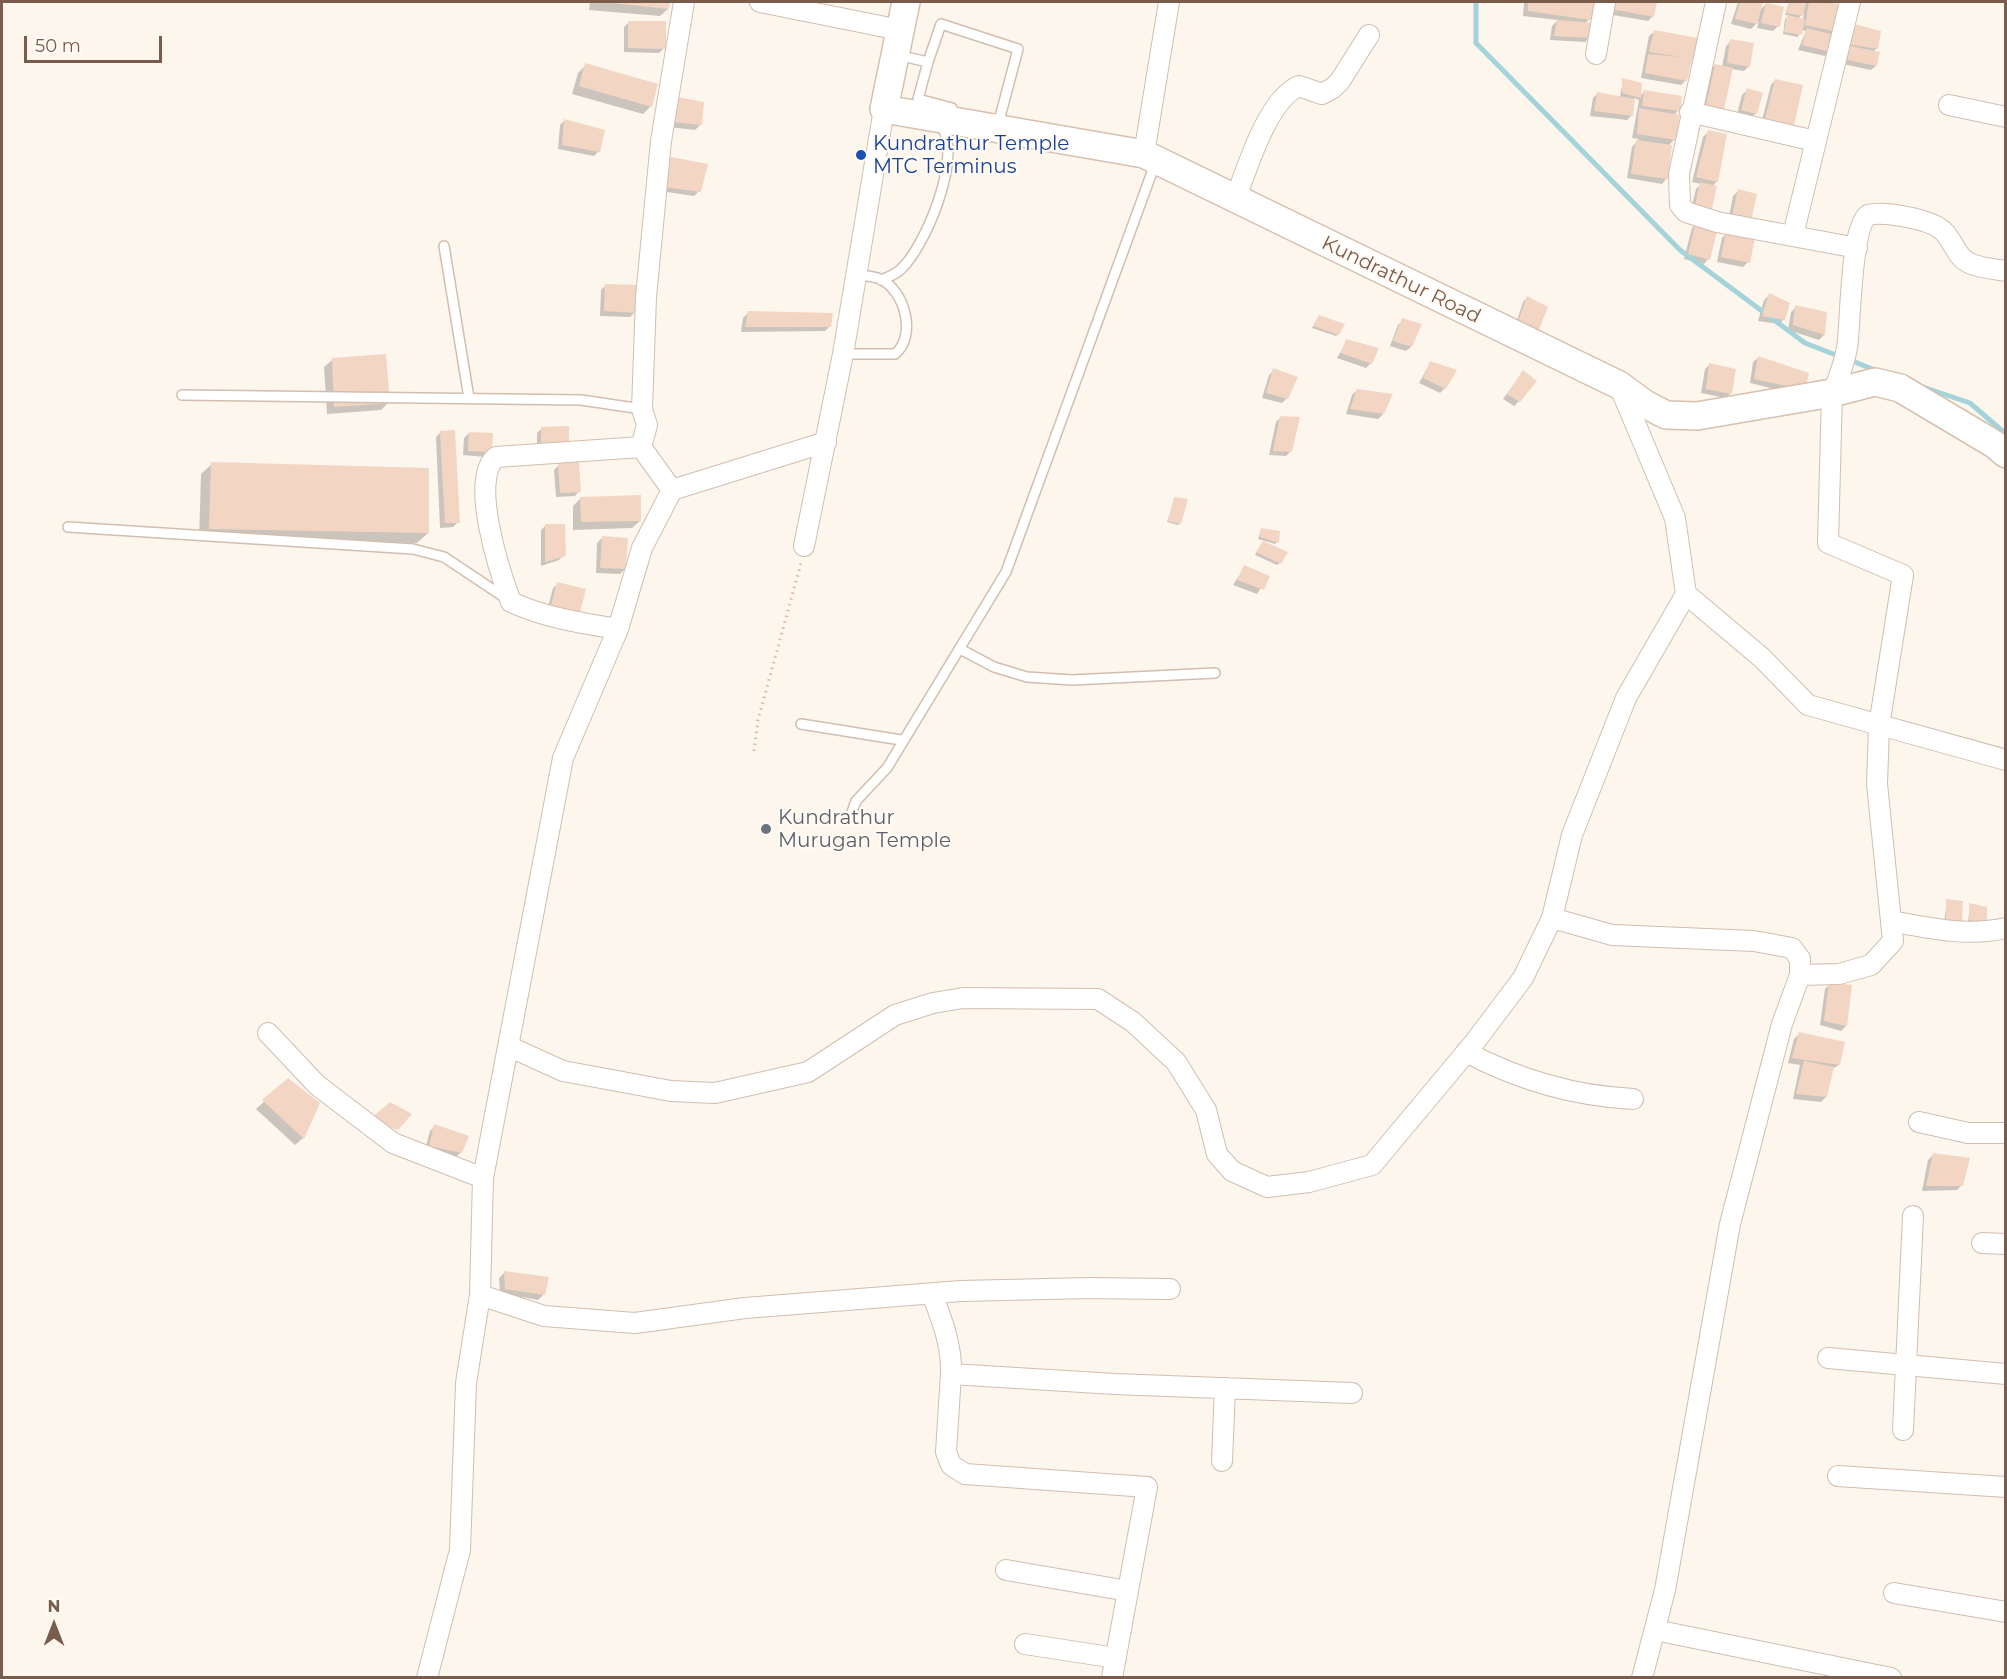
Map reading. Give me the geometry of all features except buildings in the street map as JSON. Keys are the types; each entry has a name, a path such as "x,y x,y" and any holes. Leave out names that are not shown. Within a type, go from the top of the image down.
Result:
{"street":[{"path":"641,447 647,424 642,409 646,297 661,141 684,2"},
{"path":"760,2 897,42"},
{"path":"804,546 843,354 884,109 906,2"},
{"path":"1150,158 1169,2"},
{"path":"1596,54 1605,2"},
{"path":"1716,2 1690,112 1679,174 1680,205 1686,212 1717,222 1857,248"},
{"path":"1793,236 1850,2"},
{"path":"1235,200 1256,145 1286,95 1299,86 1322,94 1333,88 1369,35"},
{"path":"1949,105 2006,117"},
{"name":"Kundrathur Road","path":"884,109 1150,158 1618,385 1665,415 1697,416 1740,410 1837,383 1870,382 1900,388 1994,444 2006,454"},
{"path":"1690,112 1815,141"},
{"path":"1800,975 1839,974 1871,965 1893,941 1877,784 1879,726 1903,575 1828,543 1837,383 1847,348 1857,248 1864,218 1880,212 1897,214 1942,229 1958,256 1971,264 2006,271"},
{"path":"510,1047 563,1071 671,1091 715,1093 808,1072 895,1015 933,1003 963,998 1098,999 1133,1022 1176,1062 1206,1110 1217,1154 1232,1171 1267,1187 1309,1182 1372,1166 1466,1052 1523,978 1552,918 1572,835 1626,698 1686,594 1675,518 1618,385"},
{"path":"427,1677 460,1550 466,1383 480,1295 483,1178 510,1047 563,758 618,629 642,548 664,501 672,490 826,442"},
{"path":"641,447 672,490"},
{"path":"618,629 565,621 511,602 491,533 486,504 486,473 490,462 496,457 641,447"},
{"path":"1686,594 1762,658 1808,705 2006,760"},
{"path":"1552,918 1612,935 1754,941 1792,948 1800,959 1800,975 1782,1024 1730,1224 1665,1590 1642,1677"},
{"path":"1891,921 1963,931 1989,932 2006,928"},
{"path":"268,1032 317,1085 393,1143 483,1178"},
{"path":"1466,1052 1502,1071 1547,1084 1611,1098 1633,1099"},
{"path":"1919,1122 1968,1133 2006,1133"},
{"path":"1903,1430 1904,1365 1913,1216"},
{"path":"1982,1243 2006,1244"},
{"path":"480,1295 544,1316 635,1323 745,1308 932,1294 1053,1288 1170,1289"},
{"path":"932,1294 952,1357 946,1452 951,1465 965,1474 1147,1487 1112,1677"},
{"path":"1828,1358 2006,1374"},
{"path":"951,1374 1352,1393"},
{"path":"1222,1461 1225,1388"},
{"path":"1838,1476 2006,1487"},
{"path":"1006,1570 1128,1590"},
{"path":"1894,1593 2006,1612"},
{"path":"1655,1630 1891,1677"},
{"path":"1025,1644 1116,1658"}],"lane":[{"path":"964,111 918,99 941,24 1018,49 999,120 976,114"},
{"path":"897,42 928,62"},
{"path":"881,280 903,268 919,247 930,225 948,158 948,140 944,129 932,117"},
{"path":"852,812 856,801 886,768 901,740 960,649 1006,572 1150,158"},
{"path":"444,246 469,398"},
{"path":"843,354 877,356 895,354 905,339 906,315 900,300 881,280 856,274"},
{"path":"182,395 581,399 642,409"},
{"path":"68,527 413,549 444,557 511,602"},
{"path":"960,649 994,667 1027,677 1072,680 1215,673"},
{"path":"801,724 901,740"}],"path":[{"path":"754,751 758,720 804,546"}],"waterway":[{"path":"1476,2 1476,43 1680,250 1805,343 1841,357"},
{"path":"1850,360 1877,371"},
{"path":"1920,386 1970,403 2006,434"}],"place":[{"name":"Kundrathur Temple MTC Terminus","path":"861,155"},
{"name":"Kundrathur Murugan Temple","path":"766,829"}]}
